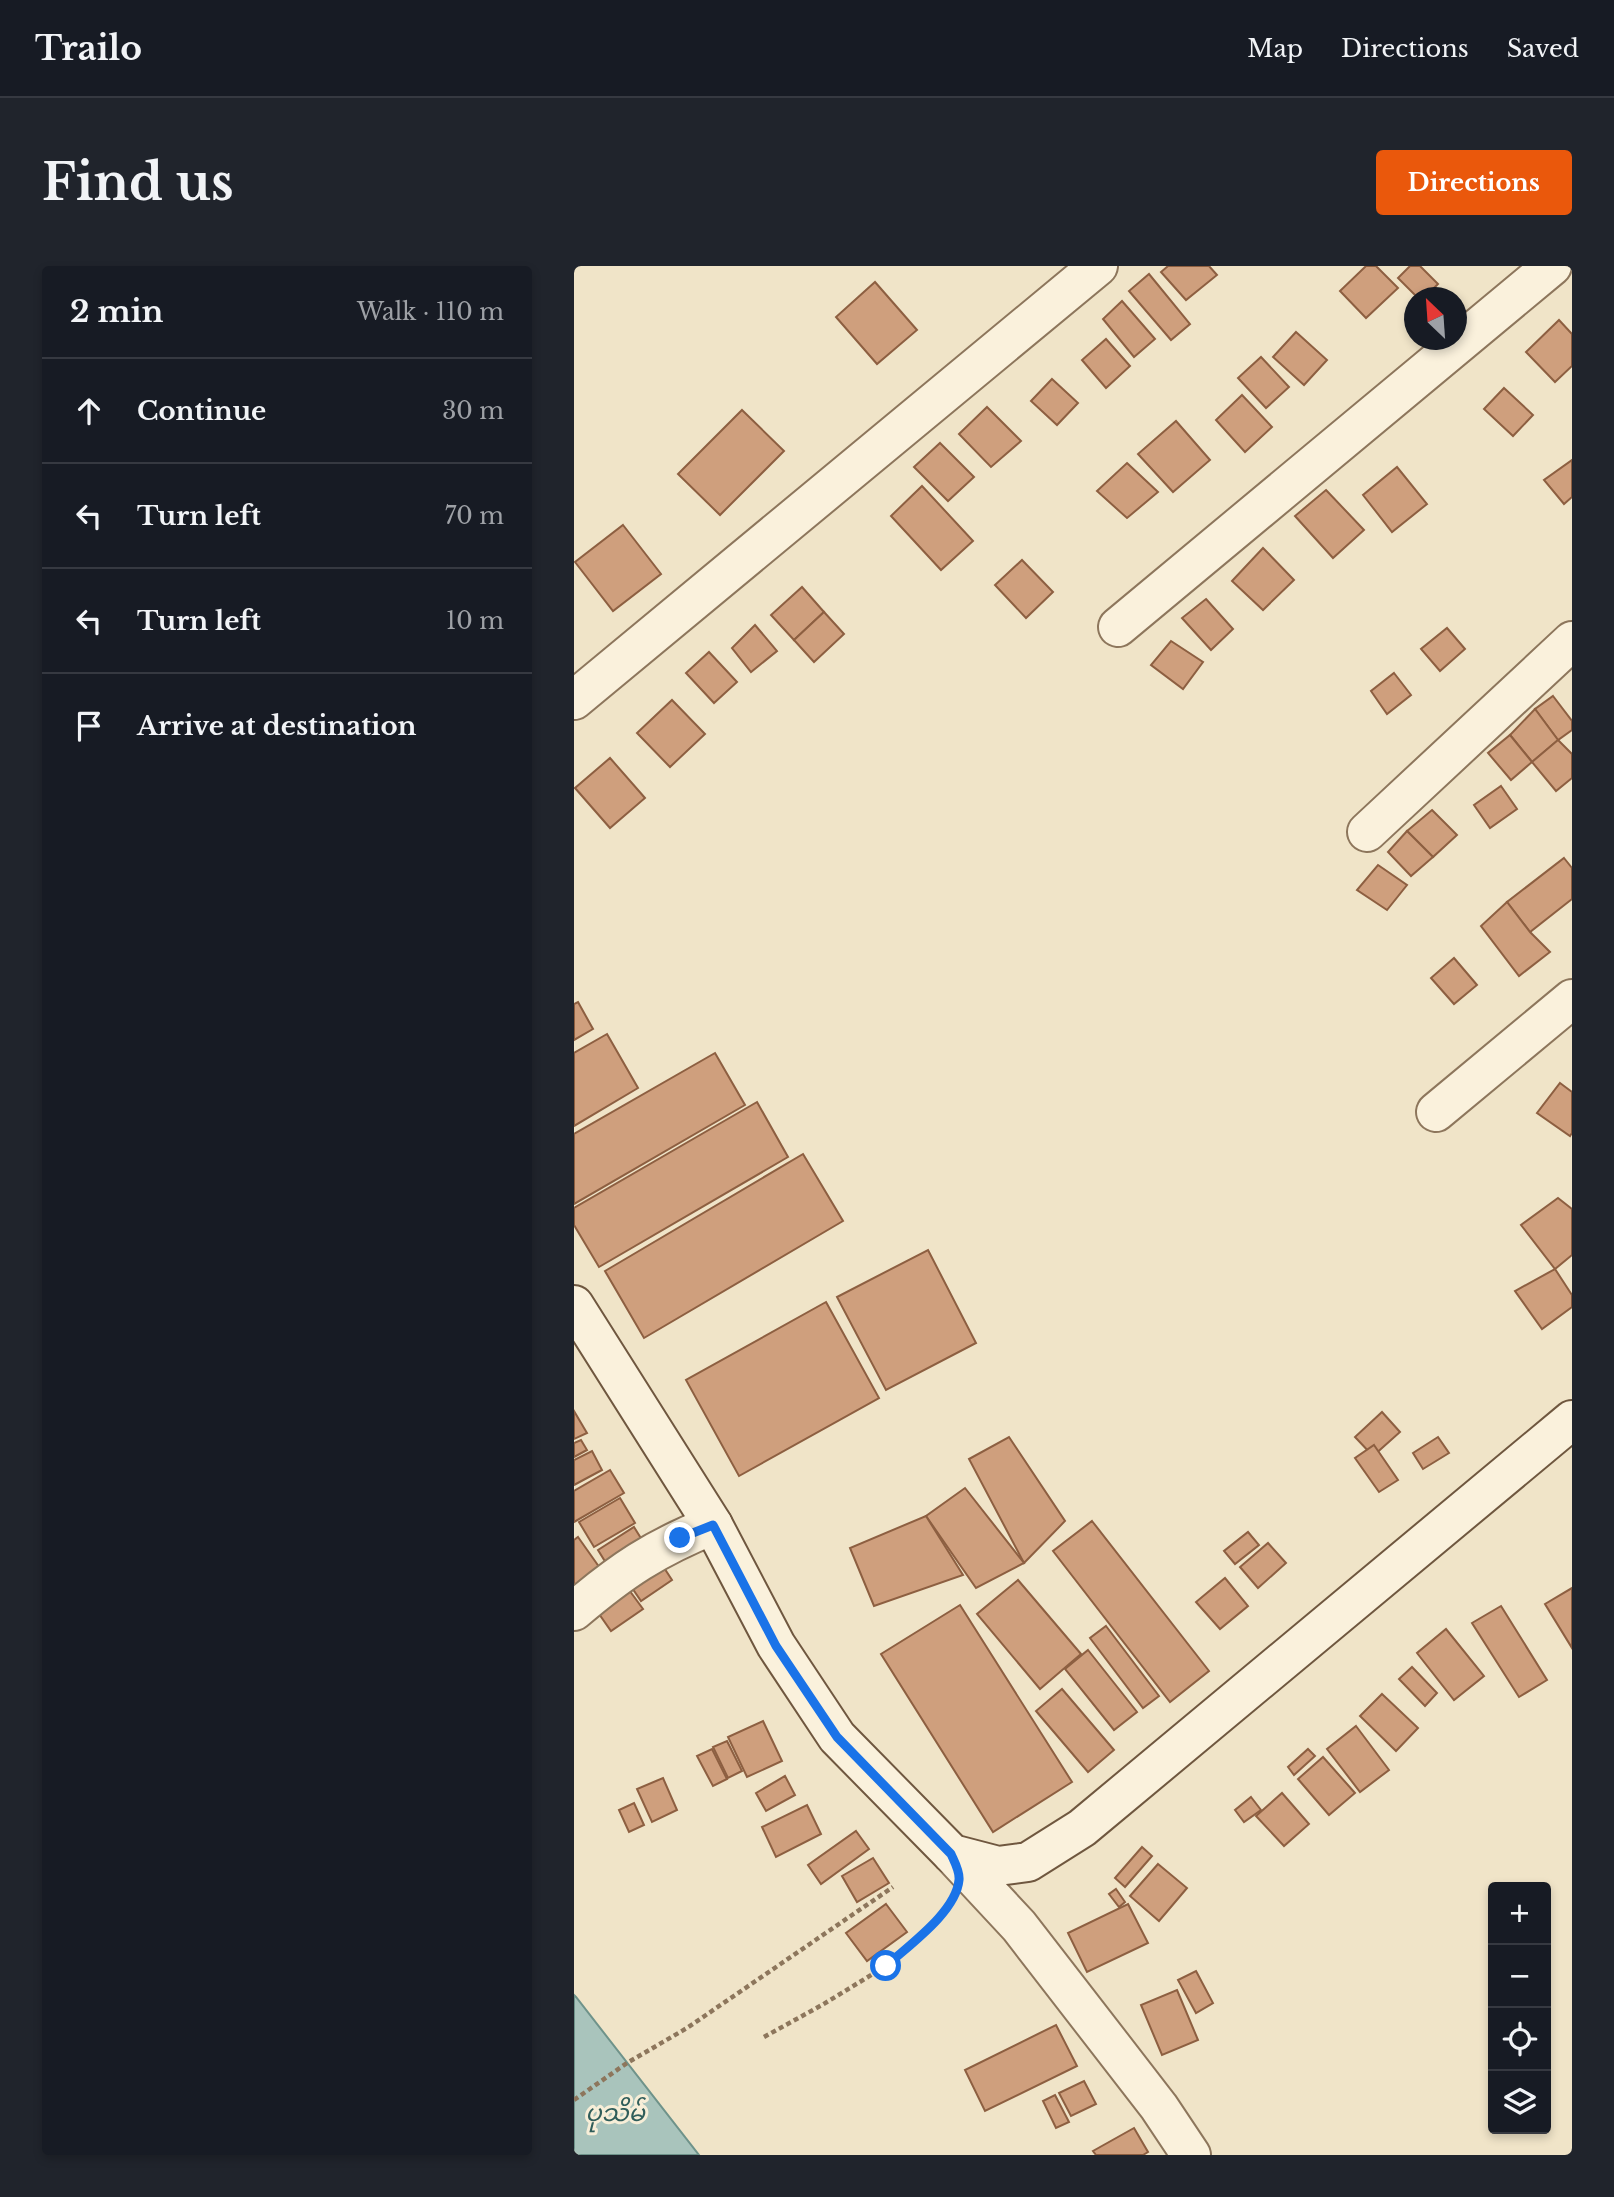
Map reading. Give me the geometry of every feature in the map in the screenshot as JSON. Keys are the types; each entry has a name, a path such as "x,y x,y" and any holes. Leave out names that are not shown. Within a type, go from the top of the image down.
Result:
{"street":[{"path":"574,700 1098,266"},
{"path":"1118,627 1552,266"},
{"path":"1563,266 1572,279"},
{"path":"1367,832 1572,641"},
{"path":"1436,1112 1572,999"},
{"path":"574,1305 713,1525 776,1646 837,1737 1020,1926 1159,2108 1191,2155"},
{"path":"951,1854 998,1866 1028,1862 1082,1828 1572,1420"},
{"path":"574,1611 610,1580 654,1551 713,1525"}],"path":[{"path":"764,2037 822,2006 886,1966 945,1912 960,1875 951,1854"},
{"path":"574,2100 627,2063 687,2028 893,1887"}],"water":[{"name":"ပုသိမ်","path":"574,1995 576,1997 699,2155 574,2155"}],"building":[{"path":"1168,266 1209,266 1217,275 1186,300 1161,272"},
{"path":"1366,266 1376,266 1398,288 1366,318 1340,291"},
{"path":"1410,266 1420,266 1438,284 1435,287 1407,287 1398,278"},
{"path":"1149,274 1190,324 1171,340 1129,291"},
{"path":"875,282 917,330 877,364 836,317"},
{"path":"1122,301 1155,339 1134,357 1103,319"},
{"path":"1559,320 1572,334 1572,366 1555,382 1526,352"},
{"path":"1296,332 1327,360 1304,385 1273,357"},
{"path":"1106,339 1130,366 1106,388 1082,360"},
{"path":"1261,357 1289,387 1266,408 1238,378"},
{"path":"1052,379 1078,403 1057,425 1031,401"},
{"path":"1504,388 1533,415 1513,436 1484,409"},
{"path":"1242,395 1272,427 1245,452 1216,420"},
{"path":"987,407 1021,441 991,467 959,434"},
{"path":"742,410 784,451 720,515 678,474"},
{"path":"1176,421 1210,460 1173,492 1138,454"},
{"path":"940,443 974,477 948,501 914,467"},
{"path":"1572,460 1572,497 1564,504 1544,480"},
{"path":"1127,463 1158,492 1127,518 1097,491"},
{"path":"1397,467 1427,504 1392,532 1363,495"},
{"path":"922,486 973,541 941,570 891,516"},
{"path":"1326,490 1364,530 1333,558 1295,516"},
{"path":"623,525 661,574 613,611 575,562"},
{"path":"1263,548 1294,580 1263,610 1232,581"},
{"path":"1022,560 1053,592 1026,618 995,585"},
{"path":"802,587 824,612 794,640 771,615"},
{"path":"1206,599 1233,629 1211,650 1182,618"},
{"path":"824,612 844,634 814,662 794,640"},
{"path":"755,625 777,651 751,672 732,648"},
{"path":"1447,628 1465,649 1440,671 1421,649"},
{"path":"1171,641 1203,662 1183,689 1151,665"},
{"path":"709,652 737,682 714,703 686,673"},
{"path":"1394,673 1411,695 1387,714 1371,691"},
{"path":"1553,696 1572,721 1572,730 1558,740 1535,709"},
{"path":"672,700 705,734 670,767 637,733"},
{"path":"1535,709 1558,740 1532,762 1510,735"},
{"path":"1510,735 1532,762 1511,780 1488,753"},
{"path":"1558,740 1572,754 1572,778 1556,791 1532,762"},
{"path":"610,758 645,798 610,828 575,788"},
{"path":"1501,786 1517,809 1490,828 1474,805"},
{"path":"1432,810 1457,835 1433,857 1407,831"},
{"path":"1407,831 1433,857 1411,876 1388,852"},
{"path":"1564,858 1572,868 1572,899 1530,932 1507,902"},
{"path":"1378,865 1407,885 1387,910 1357,890"},
{"path":"1507,902 1530,932 1550,952 1519,976 1481,926"},
{"path":"1454,958 1477,985 1454,1004 1431,978"},
{"path":"578,1002 593,1029 574,1040 574,1004"},
{"path":"607,1034 638,1088 574,1126 574,1053"},
{"path":"715,1053 745,1105 574,1204 574,1134"},
{"path":"1560,1083 1572,1092 1570,1136 1537,1113"},
{"path":"757,1102 788,1157 599,1267 574,1225 574,1208"},
{"path":"803,1154 843,1221 644,1338 605,1271"},
{"path":"1558,1198 1572,1209 1572,1255 1555,1269 1521,1225"},
{"path":"928,1250 976,1343 886,1390 837,1297"},
{"path":"1555,1269 1572,1295 1572,1307 1542,1329 1515,1291"},
{"path":"826,1302 879,1398 739,1476 686,1380"},
{"path":"574,1411 587,1433 574,1439"},
{"path":"1382,1412 1400,1432 1373,1456 1355,1437"},
{"path":"1009,1437 1065,1521 1024,1563 969,1459"},
{"path":"1438,1437 1449,1453 1423,1469 1413,1453"},
{"path":"581,1440 587,1450 574,1457 574,1443"},
{"path":"1374,1445 1398,1480 1379,1492 1355,1458"},
{"path":"592,1451 602,1470 574,1485 574,1460"},
{"path":"610,1470 624,1493 574,1522 574,1491"},
{"path":"965,1488 1024,1563 976,1588 926,1516"},
{"path":"620,1498 635,1523 594,1547 579,1522"},
{"path":"926,1516 963,1575 874,1606 850,1548"},
{"path":"1092,1521 1209,1671 1170,1702 1053,1551"},
{"path":"634,1527 647,1548 611,1571 598,1550"},
{"path":"1248,1532 1259,1545 1235,1564 1224,1551"},
{"path":"578,1537 602,1571 574,1591 574,1540"},
{"path":"1268,1543 1286,1563 1258,1588 1240,1567"},
{"path":"657,1557 672,1580 641,1601 626,1579"},
{"path":"1225,1578 1248,1606 1220,1629 1196,1602"},
{"path":"621,1579 643,1609 611,1631 590,1601"},
{"path":"1018,1580 1081,1654 1040,1689 977,1614"},
{"path":"1572,1588 1572,1648 1545,1604"},
{"path":"960,1605 1072,1782 993,1832 881,1654"},
{"path":"1501,1606 1547,1680 1519,1697 1472,1623"},
{"path":"1106,1626 1159,1696 1143,1708 1090,1638"},
{"path":"1446,1629 1484,1676 1454,1700 1417,1653"},
{"path":"1088,1650 1137,1712 1114,1730 1065,1669"},
{"path":"1412,1667 1437,1693 1425,1706 1399,1679"},
{"path":"1062,1689 1114,1750 1088,1772 1036,1711"},
{"path":"1382,1694 1418,1728 1396,1751 1360,1716"},
{"path":"763,1721 782,1761 747,1777 728,1737"},
{"path":"1356,1726 1389,1770 1360,1792 1327,1749"},
{"path":"727,1741 742,1771 728,1778 713,1747"},
{"path":"712,1749 727,1779 713,1786 697,1756"},
{"path":"1308,1749 1315,1756 1294,1775 1288,1767"},
{"path":"1323,1757 1355,1793 1329,1815 1298,1779"},
{"path":"785,1776 795,1795 766,1811 756,1793"},
{"path":"663,1778 677,1810 652,1822 637,1789"},
{"path":"1282,1793 1309,1824 1284,1846 1256,1816"},
{"path":"1251,1797 1261,1810 1244,1822 1235,1810"},
{"path":"634,1803 644,1825 629,1832 619,1810"},
{"path":"807,1805 821,1834 776,1857 762,1827"},
{"path":"856,1831 869,1849 821,1884 808,1865"},
{"path":"1142,1847 1152,1856 1125,1887 1115,1878"},
{"path":"873,1858 889,1883 857,1902 842,1876"},
{"path":"1158,1864 1187,1888 1159,1921 1130,1896"},
{"path":"1116,1889 1125,1902 1119,1907 1109,1894"},
{"path":"886,1904 907,1932 867,1961 846,1933"},
{"path":"1128,1904 1148,1943 1087,1972 1068,1933"},
{"path":"1196,1971 1213,2003 1196,2013 1178,1980"},
{"path":"1177,1990 1198,2040 1162,2055 1141,2005"},
{"path":"1056,2025 1077,2066 985,2111 965,2070"},
{"path":"1084,2081 1096,2104 1071,2116 1059,2093"},
{"path":"1055,2095 1069,2122 1056,2128 1043,2101"},
{"path":"1134,2128 1148,2152 1143,2155 1096,2155 1093,2151"}],"route":[{"path":"680,1538 713,1525 776,1646 837,1737 951,1854 960,1875 945,1912 886,1966"}]}
